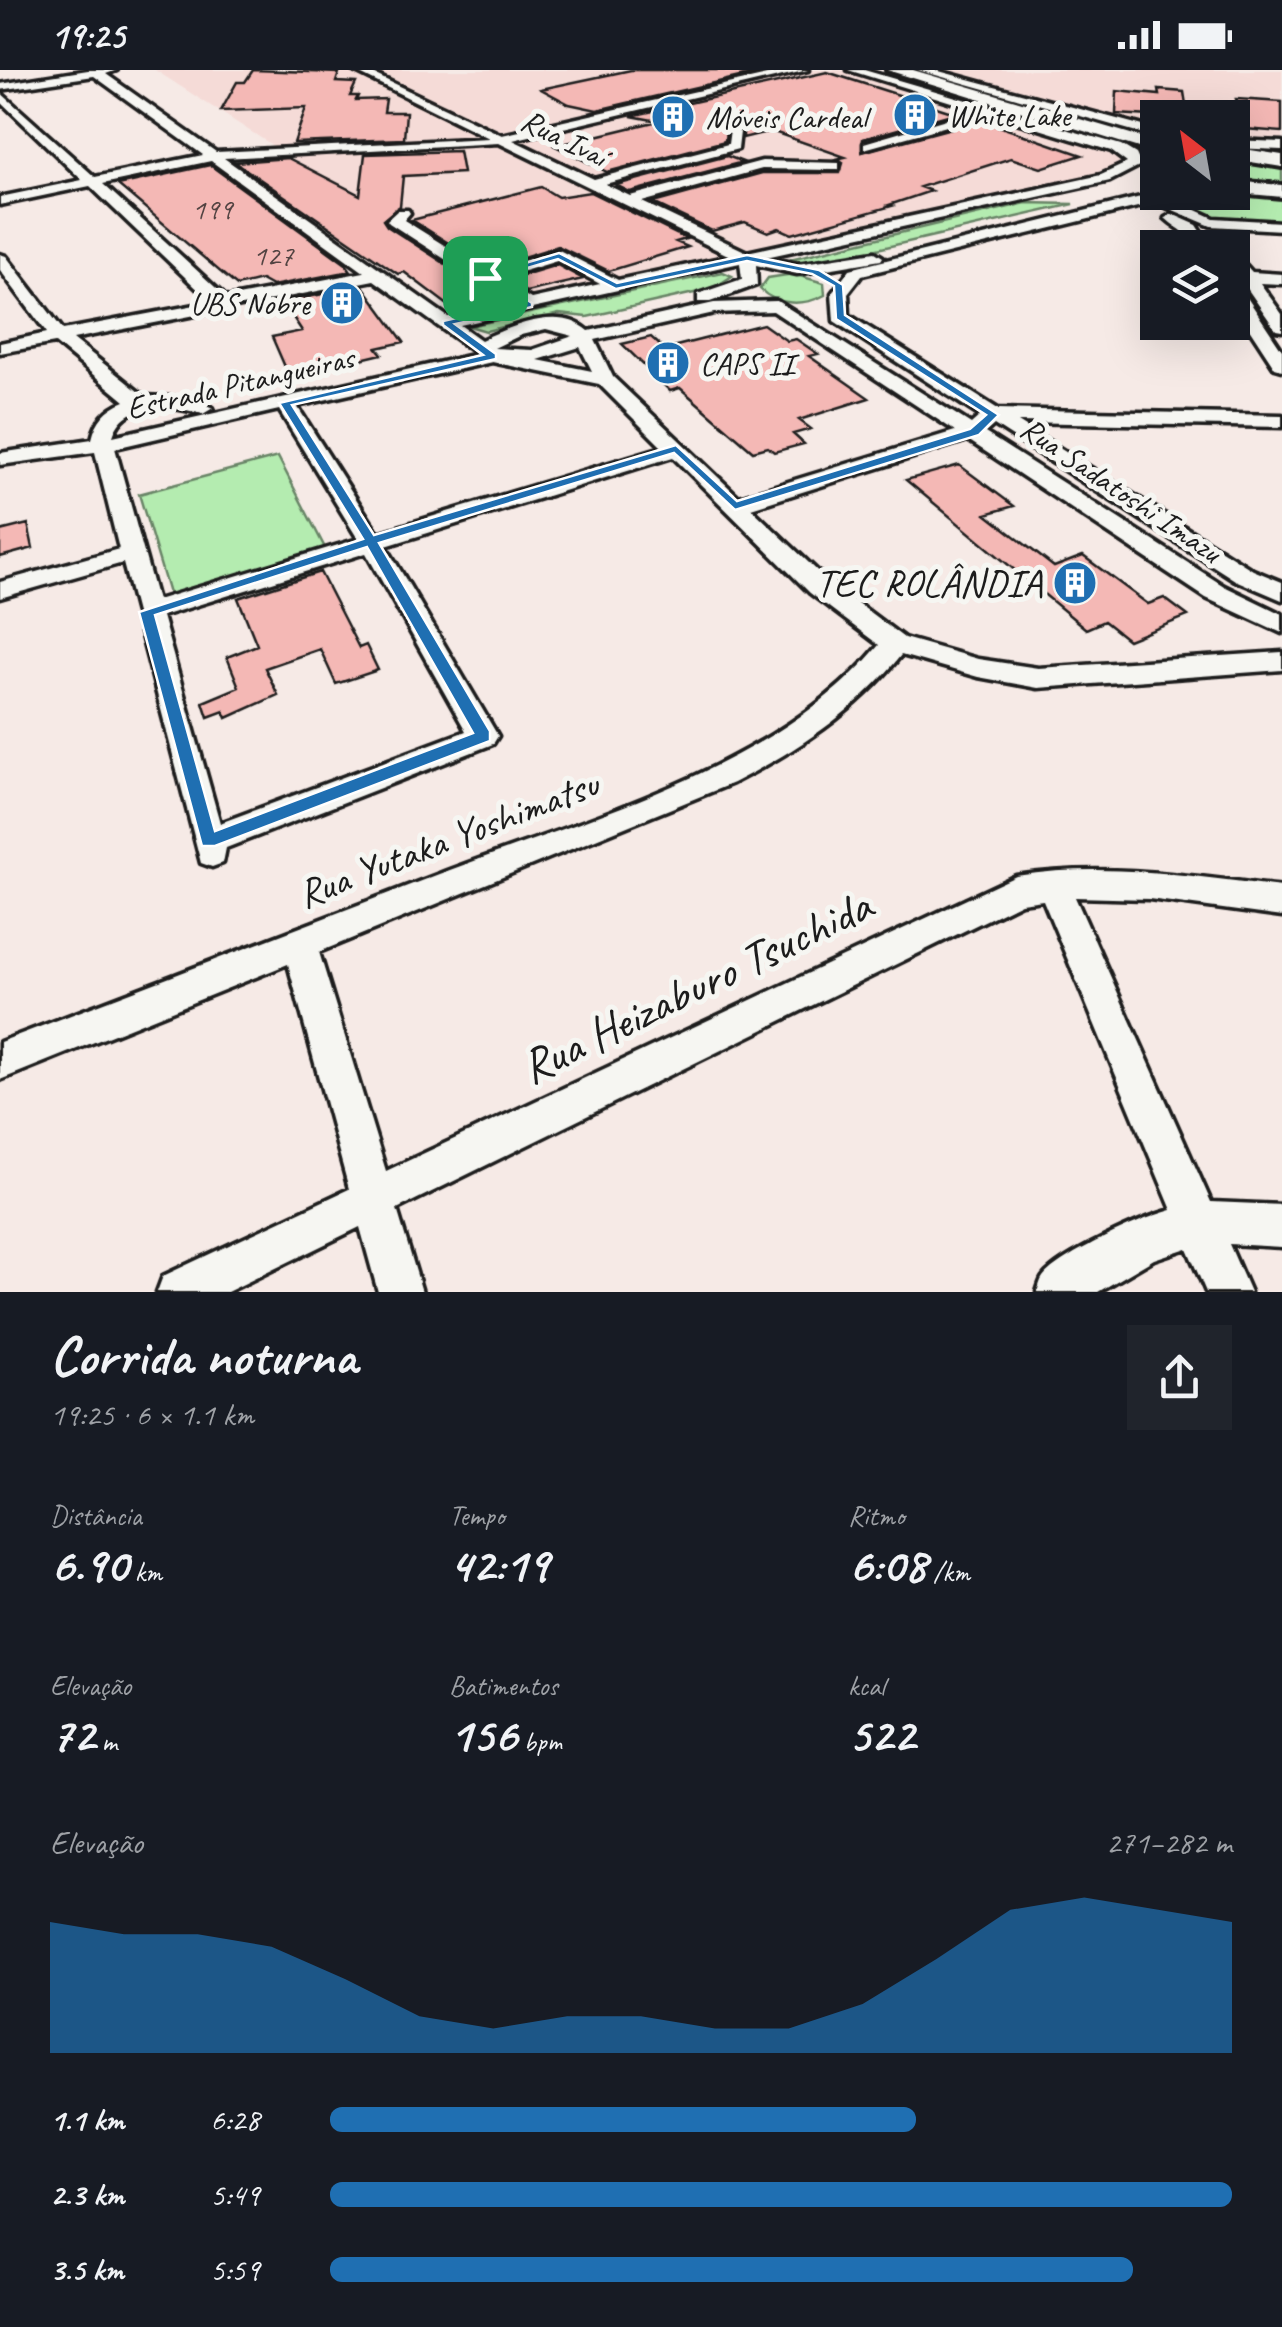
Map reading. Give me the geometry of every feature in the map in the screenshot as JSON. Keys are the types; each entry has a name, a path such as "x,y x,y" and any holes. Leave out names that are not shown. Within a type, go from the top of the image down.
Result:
{"highway":[{"path":"895,70 1140,137"},
{"path":"952,78 1010,102"},
{"path":"1250,152 1282,153"},
{"path":"1250,154 1282,161"},
{"path":"1250,190 1282,191"}],"street":[{"path":"0,86 98,70 486,352 605,380"},
{"name":"Rua Ivaí","path":"356,70 747,258 797,270"},
{"path":"0,201 216,156 499,140 803,70"},
{"path":"446,323 1007,200 1123,173 1134,165 1132,157 1116,148 852,70"},
{"path":"923,70 1140,135"},
{"path":"0,94 223,304"},
{"path":"868,146 990,110"},
{"path":"591,184 734,146 734,132"},
{"path":"1250,149 1282,146"},
{"path":"628,201 762,164 834,166"},
{"path":"486,352 540,354 569,347 580,333 724,293 772,271 840,265 1140,191"},
{"path":"1007,200 1077,200 1130,194"},
{"path":"486,352 515,331 546,324 580,333 714,308 825,302 856,272 1140,203"},
{"path":"1184,210 1211,222 1282,226"},
{"path":"1087,217 1143,212 1185,222 1191,230"},
{"path":"403,213 394,220 528,305"},
{"path":"1211,222 1216,230"},
{"path":"485,278 559,256 616,286"},
{"path":"747,258 750,282"},
{"path":"0,259 58,336 140,403"},
{"path":"797,270 830,278 838,285 825,302"},
{"path":"0,348 378,274"},
{"path":"1250,279 1282,278"},
{"name":"Rua Sadatoshi Imazu","path":"750,282 756,297 777,306 974,432 1214,592 1282,624"},
{"path":"1250,293 1282,326"},
{"path":"1250,301 1275,342 1282,364"},
{"name":"Rua Sadatoshi Imazu","path":"825,302 840,316 993,415 1244,574 1282,592"},
{"path":"580,333 605,380 843,609 895,644 978,668 1038,678 1279,663"},
{"name":"Estrada Pitangueiras","path":"0,456 285,403 486,352"},
{"name":"Estrada Pitangueiras","path":"104,437 203,408 486,352"},
{"path":"203,408 178,400 140,403 115,415 104,437 210,848 484,736 371,541 285,403"},
{"path":"735,506 974,432 993,415 1282,422"},
{"path":"147,612 676,449"},
{"path":"0,590 133,554"},
{"name":"Rua Yutaka Yoshimatsu","path":"0,1060 693,789 752,761 848,699 895,644"},
{"name":"Rua Heizaburo Tsuchida","path":"180,1292 986,902 1052,883 1121,882 1282,902"},
{"path":"1052,883 1228,1292"},
{"path":"299,942 400,1292"},
{"path":"1059,1292 1122,1249 1159,1233 1243,1220 1282,1226"}],"shaded area":[{"path":"155,70 843,70 1108,149 1123,159 1121,166 1088,176 513,300"},
{"path":"936,70 1282,70 1282,141 1250,141 1250,100 1140,100 1140,127"}],"green space":[{"path":"1250,159 1282,164 1282,188 1250,185"},
{"path":"1250,194 1282,196 1282,223 1216,219 1196,210 1250,210"},
{"path":"1026,203 1074,204 838,258 806,262 790,259"},
{"path":"723,272 732,276 712,289 587,317 559,314 486,331 469,326"},
{"path":"793,274 824,283 825,295 791,303 774,299 760,289 768,278"},
{"path":"278,457 325,548 170,597 139,494"}],"building":[{"path":"253,70 339,73 336,82 356,83 350,96 358,96 356,100 386,99 384,112 406,112 404,139 294,143 306,108 221,111 237,82 245,82"},
{"path":"631,70 757,73 597,110 569,104 541,89"},
{"path":"827,72 955,113 863,139 862,152 981,120 1082,155 1041,168 1011,158 920,187 931,191 889,205 892,206 792,234 779,228 768,232 745,222 712,231 653,203 762,173 840,173 843,163 836,159 845,157 771,131 743,138 743,130 731,125 726,128 725,141 607,172 555,146 658,121 631,116"},
{"path":"1159,90 1184,92 1185,100 1140,100 1140,115 1116,114 1117,91 1160,95"},
{"path":"1236,99 1282,102 1282,132 1250,129 1250,100"},
{"path":"459,151 463,173 403,176 400,206 383,220 501,300 453,309 404,272 398,274 235,162 288,158 360,195 365,154"},
{"path":"727,156 743,162 630,192 616,185"},
{"path":"210,165 351,271 272,286 261,280 237,286 118,185"},
{"path":"541,187 558,197 590,192 686,239 676,242 688,247 609,271 558,246 488,268 412,220"},
{"path":"557,265 583,279 526,292 507,280"},
{"path":"363,286 404,342 377,348 382,354 289,376 272,337 302,331 283,302"},
{"path":"763,324 787,341 796,339 818,354 809,356 869,398 799,420 811,429 793,434 804,444 774,452 768,447 753,451 680,388 670,391 622,344 651,337 664,349"},
{"name":"TEC ROLÂNDIA","path":"959,465 1014,506 986,514 1054,567 1083,556 1148,604 1164,598 1188,616 1128,640 1104,621 1086,629 906,480"},
{"path":"28,524 33,548 0,557 0,531"},
{"path":"320,572 359,648 366,645 378,670 336,684 320,649 265,668 278,695 227,718 224,711 208,717 203,702 239,687 227,657 257,645 238,598"}],"place":[{"name":"White Lake","path":"915,115"},
{"name":"Móveis Cardeal","path":"673,117"},
{"name":"UBS Nobre","path":"342,303"},
{"name":"CAPS II","path":"668,363"},
{"name":"TEC ROLÂNDIA","path":"1075,583"}],"route":[{"path":"485,278 528,305 446,323 492,356 285,403 371,541 147,612 208,841 484,736 371,541 676,449 735,506 974,432 993,415 840,316 838,285 815,272 747,258 616,286 559,256 485,278"}]}
